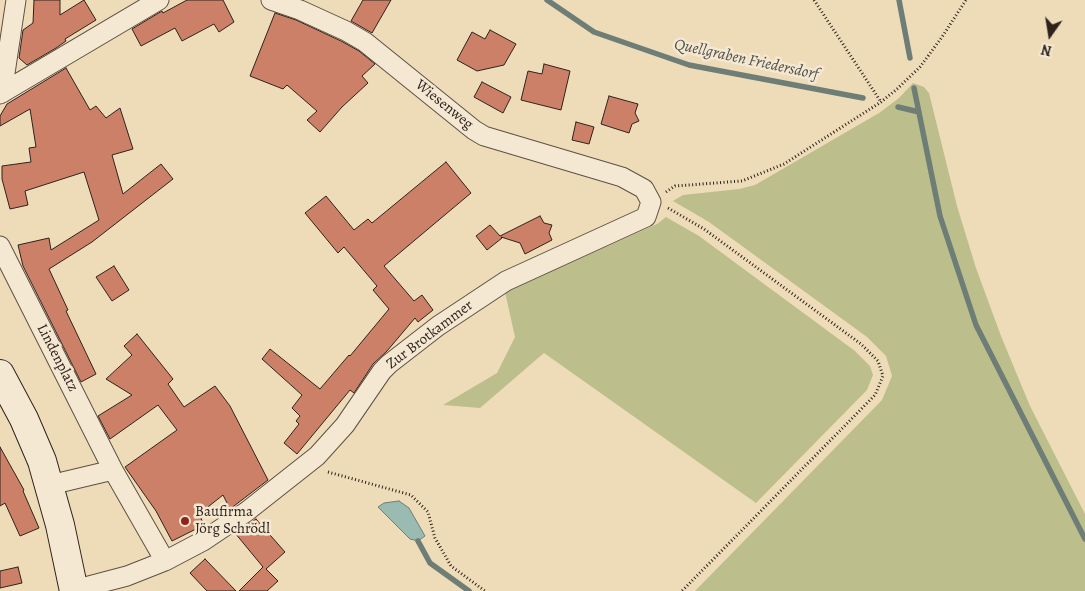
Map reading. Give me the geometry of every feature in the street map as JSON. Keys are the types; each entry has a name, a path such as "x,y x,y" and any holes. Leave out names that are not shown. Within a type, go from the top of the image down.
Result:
{"main road":[{"path":"3,388 33,439 50,485 74,591"}],"street":[{"path":"1,94 159,0"},
{"name":"Wiesenweg","path":"271,0 300,10 346,31 364,42 484,136 622,177 644,189 651,202"},
{"path":"1,94 12,4"},
{"name":"Zur Brotkammer","path":"165,561 203,541 246,512 317,456 345,425 382,371 438,326 506,281 646,217 651,202"},
{"name":"Lindenplatz","path":"0,246 113,470 165,561"},
{"path":"50,485 113,470"},
{"path":"74,591 120,579 165,561"}],"path":[{"path":"814,0 881,102"},
{"path":"651,202 676,186 742,181 784,164 881,102 920,66 966,0"},
{"path":"651,202 670,209 704,229 861,344 878,361 883,376 875,395 682,591"},
{"path":"317,456 324,471 411,495 428,512 435,538 451,566 485,591"}],"green space":[{"path":"913,83 924,87 929,93 957,206 976,268 1001,336 1030,406 1085,514 1085,591 695,591 882,400 892,376 886,356 867,337 709,222 673,201 683,195 739,189 755,185 879,113 899,98"},
{"path":"666,217 699,236 855,351 870,366 873,375 867,390 756,503 544,353 480,408 443,405 497,373 515,337 505,292 657,224"}],"water":[{"path":"399,501 409,508 425,536 418,541 410,539 378,507 384,503"}],"building":[{"path":"34,0 60,0 60,15 84,0 96,20 65,39 66,41 56,48 27,65 19,58 23,30 33,23"},
{"path":"187,0 223,0 234,22 219,32 214,24 182,41 175,28 141,46 132,29 162,11 163,13"},
{"path":"363,0 391,0 372,33 351,21"},
{"path":"275,13 296,20 341,41 359,51 375,64 362,76 368,83 342,107 320,132 307,120 317,111 287,85 283,89 250,76"},
{"path":"490,30 516,44 504,65 477,71 457,60 472,32 485,39"},
{"path":"544,64 570,71 561,110 521,100 528,71 542,74"},
{"path":"66,68 90,110 96,106 106,118 120,108 133,149 112,155 123,194 161,164 173,179 92,242 49,269 68,310 66,311 96,374 81,382 23,266 18,245 49,238 51,250 99,220 84,172 25,191 28,205 10,209 2,179 2,166 31,162 29,148 36,147 30,109 0,126 0,116 7,104"},
{"path":"482,82 511,97 503,113 474,97"},
{"path":"609,96 638,104 635,113 639,121 632,124 629,133 601,124"},
{"path":"576,122 594,127 589,144 572,140"},
{"path":"446,162 471,193 384,266 414,301 422,295 433,310 418,322 415,318 387,351 373,364 354,393 350,390 297,454 284,443 299,424 296,421 300,416 292,408 302,395 262,359 270,349 320,389 389,309 373,290 377,286 344,247 338,253 305,213 326,196 354,230 368,219 372,223"},
{"path":"540,216 544,223 552,225 549,233 552,240 525,254 520,243 501,237 487,250 476,236 490,225 500,236"},
{"path":"114,266 129,290 112,301 96,277"},
{"path":"137,334 173,379 168,384 184,407 215,386 230,406 268,480 230,509 223,495 199,514 204,525 172,541 156,511 125,467 177,430 158,405 110,439 98,416 132,395 106,379 132,355 124,346"},
{"path":"0,447 24,490 39,528 20,536 5,503 0,506"},
{"path":"256,519 285,552 266,569 278,581 267,591 239,591 263,567 235,533"},
{"path":"205,559 236,591 207,591 190,573"},
{"path":"18,567 22,583 0,588 0,571"}],"waterway":[{"name":"Quellgraben Friedersdorf","path":"547,0 594,32 689,65 863,98"},
{"path":"899,0 910,58"},
{"path":"914,88 940,216 976,325 1085,539"},
{"name":"Quellgraben Friedersdorf","path":"898,107 919,112"},
{"path":"418,541 430,563 469,591"}],"place":[{"name":"Baufirma Jörg Schrödl","path":"185,521"}]}
